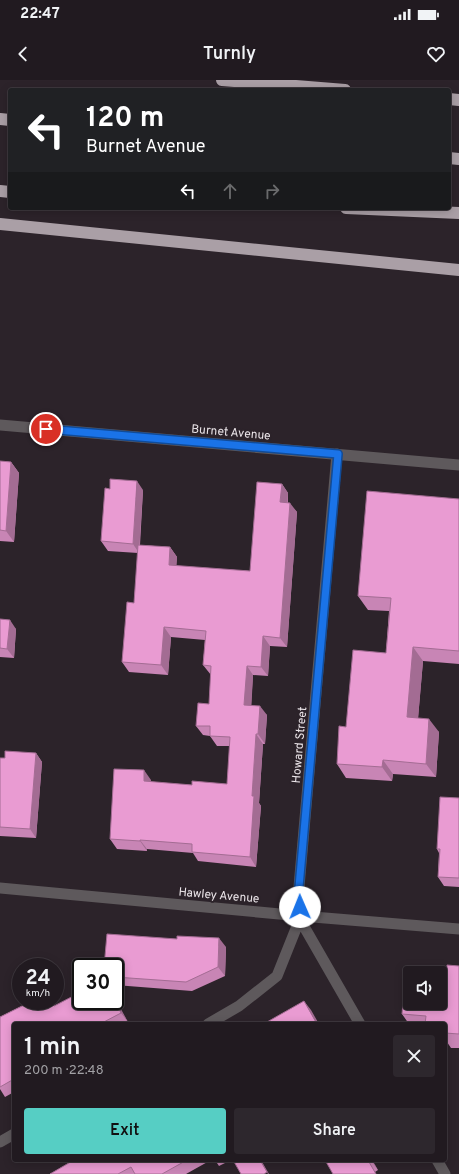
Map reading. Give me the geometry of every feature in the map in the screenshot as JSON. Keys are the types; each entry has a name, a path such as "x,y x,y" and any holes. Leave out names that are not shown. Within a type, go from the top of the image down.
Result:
{"highway":[{"path":"222,80 320,88"},
{"path":"391,210 459,213"},
{"path":"0,224 459,270"}],"street":[{"name":"Burnet Avenue","path":"0,425 459,464"},
{"name":"Howard Street","path":"338,454 298,898 302,923 359,1022"},
{"name":"Hawley Avenue","path":"0,888 459,929"},
{"path":"211,1022 239,1006 277,976 301,916"},
{"path":"0,1142 12,1135"},
{"path":"438,1162 445,1174"}],"building":[{"path":"0,461 11,462 6,531 0,530"},
{"path":"110,479 137,481 133,544 101,541 105,488 110,489"},
{"path":"257,482 282,484 280,502 290,503 280,638 263,636 261,667 247,666 244,705 260,706 258,734 256,734 250,857 192,852 192,844 110,839 114,769 144,770 144,781 192,785 192,781 227,784 230,737 210,736 210,726 196,726 198,703 209,704 211,666 203,665 206,631 164,627 161,665 122,662 127,602 134,603 138,545 170,547 169,565 250,571"},
{"path":"367,491 459,499 459,651 413,647 407,717 429,719 426,764 383,760 382,767 337,764 339,726 346,727 353,650 386,653 391,598 358,596"},
{"path":"0,619 10,620 7,649 0,648"},
{"path":"5,751 36,753 30,829 0,827 0,758 5,758"},
{"path":"440,797 459,798 459,878 438,877 440,849 437,849"},
{"path":"107,934 177,939 177,936 219,938 218,967 186,982 124,978 124,958 105,958"},
{"path":"447,965 459,966 459,1034 447,1033 447,1022 425,1022 426,1016 402,1014 403,1002 403,1010 447,1010"},
{"path":"72,997 72,1010 120,1010 121,1013 104,1022 12,1022 12,1080 0,1087 0,1017 14,1010 64,1010 64,1001"},
{"path":"304,1001 316,1022 267,1022"},
{"path":"71,1162 183,1162 162,1174 135,1174 131,1167 118,1174 50,1174"},
{"path":"234,1162 261,1162 267,1172 264,1174 241,1174"},
{"path":"326,1162 369,1162 376,1174 333,1174"}],"route":[{"path":"46,429 338,454 298,898 300,907"}]}
